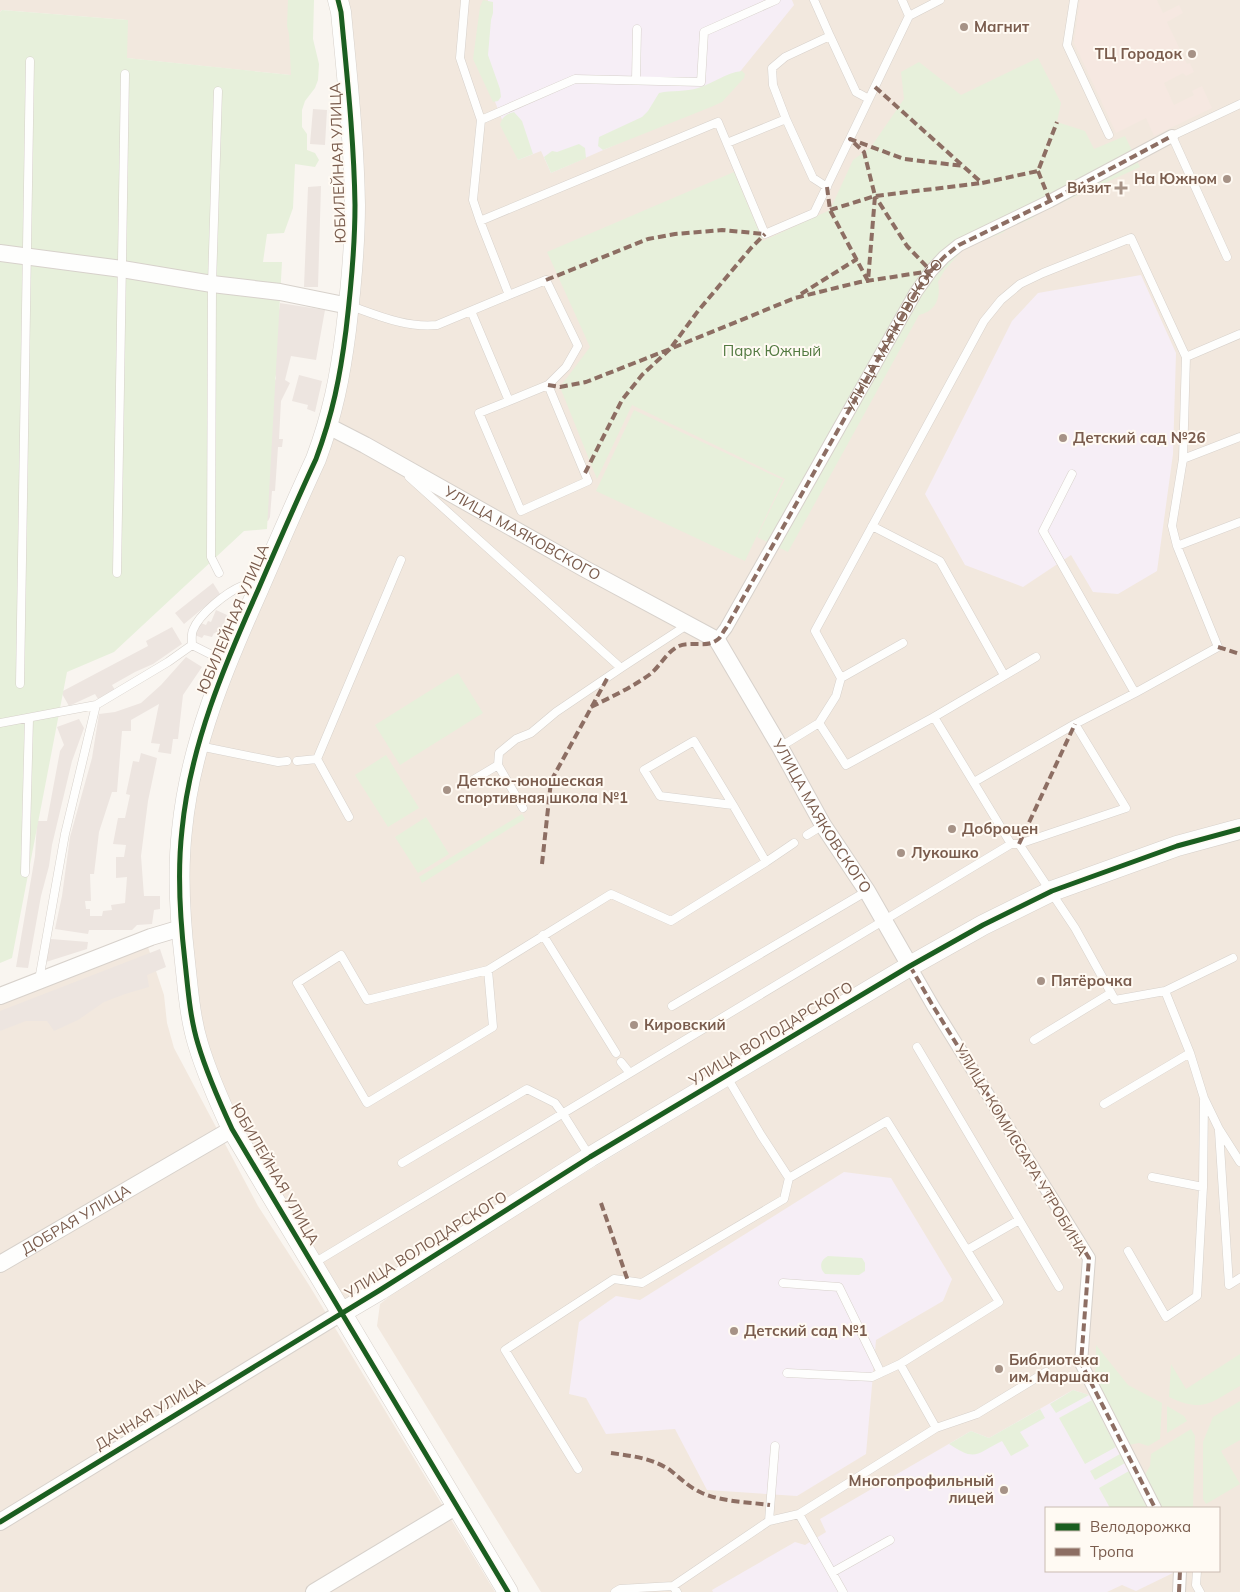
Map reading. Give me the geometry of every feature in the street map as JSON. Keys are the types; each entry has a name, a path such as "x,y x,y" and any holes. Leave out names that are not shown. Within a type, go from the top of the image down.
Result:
{"street":[{"name":"ЮБИЛЕЙНАЯ УЛИЦА","path":"338,0 341,12 349,100 355,205 349,306 340,373 328,426 316,458 226,662 199,746 186,800 182,830 180,858 181,928 197,1042 209,1078 232,1129 508,1592"},
{"name":"УЛИЦА МАЯКОВСКОГО","path":"717,640 731,620 916,292 931,270 960,245 1050,201 1172,136"},
{"path":"0,253 280,292 349,306"},
{"name":"УЛИЦА МАЯКОВСКОГО","path":"328,426 717,640 824,824 867,891 910,966"},
{"name":"УЛИЦА ВОЛОДАРСКОГО","path":"341,1313 590,1157 910,966 983,925 1052,891 1177,846 1240,829"},
{"path":"0,996 151,936 181,928"},
{"name":"УЛИЦА КОМИССАРА УТРОБИНА","path":"910,966 1089,1258 1081,1363 1154,1507"},
{"name":"ДОБРАЯ УЛИЦА","path":"0,1264 232,1129"},
{"name":"ДАЧНАЯ УЛИЦА","path":"0,1522 341,1313"},
{"path":"314,1592 457,1506"},
{"path":"1179,1592 1180,1572"}],"lane":[{"path":"465,0 460,58 481,120 473,200 509,295"},
{"path":"481,120 575,79 701,82 704,32 776,0"},
{"path":"814,0 856,92 869,99"},
{"path":"902,0 909,16"},
{"path":"480,221 718,122 766,234 814,213 909,16 940,0"},
{"path":"1074,0 1067,45 1109,135"},
{"path":"636,80 637,29"},
{"path":"826,187 812,178 773,85 772,68 785,57 830,36"},
{"path":"20,684 30,61"},
{"path":"117,573 125,74"},
{"path":"218,91 212,284 211,557 220,573"},
{"path":"1227,257 1172,136 1240,104"},
{"path":"727,143 786,119"},
{"path":"780,747 819,723 836,696 841,678 815,631 984,320 1001,300 1020,284 1130,238 1186,357 1183,459 1172,526 1177,546 1218,647 1075,724 974,782"},
{"path":"349,306 392,321 428,326 437,325 546,280 578,346 566,367 548,385 479,413 521,511"},
{"path":"471,311 509,401"},
{"path":"1186,357 1240,334"},
{"path":"512,528 521,511 588,481 548,385"},
{"path":"1183,459 1240,437"},
{"path":"388,458 621,668"},
{"path":"1072,474 1043,531 1135,693"},
{"path":"1177,546 1240,522"},
{"path":"872,526 940,561 1004,675"},
{"path":"317,759 401,560"},
{"path":"192,645 192,630 208,610 244,585 260,585"},
{"path":"523,808 498,765 499,752 516,739 530,733 556,712 687,625"},
{"path":"841,678 903,643"},
{"path":"192,645 226,662"},
{"path":"0,723 96,705 168,662 192,645"},
{"path":"819,723 846,765 934,717 1036,657"},
{"path":"39,980 64,834 96,705"},
{"path":"934,717 1015,844 1052,891 1115,1000 1164,991 1233,958"},
{"path":"25,873 29,719"},
{"path":"312,1264 883,920 1015,844 1126,808 1075,724"},
{"path":"733,805 660,796 644,770 694,741 733,805 766,862"},
{"path":"199,746 278,762 287,761"},
{"path":"297,761 317,759"},
{"path":"317,759 350,817"},
{"path":"473,780 498,765"},
{"path":"807,834 824,824"},
{"path":"488,970 494,1027 367,1103 297,983 341,955 367,1000 488,970 611,894 671,920 794,843"},
{"path":"672,1006 867,891"},
{"path":"543,935 616,1053"},
{"path":"1164,991 1190,1053 1204,1098 1219,1128 1240,1162"},
{"path":"1034,1040 1111,993"},
{"path":"917,1047 1059,1288"},
{"path":"1104,1104 1190,1053"},
{"path":"621,1062 629,1072"},
{"path":"726,1075 789,1178"},
{"path":"402,1163 527,1089 554,1104 563,1114 590,1157"},
{"path":"1128,1251 1166,1317 1197,1296 1203,1187 1204,1098"},
{"path":"578,1469 506,1350 614,1279 642,1283 784,1199 789,1178 887,1121 999,1302 900,1364 872,1377 786,1373"},
{"path":"1219,1128 1230,1285 1240,1278"},
{"path":"1152,1177 1203,1187"},
{"path":"967,1250 1019,1220"},
{"path":"783,1283 838,1287 881,1373"},
{"path":"900,1364 936,1428"},
{"path":"615,1592 620,1589 675,1589 769,1521 799,1514 936,1428 977,1414 1046,1372"},
{"path":"769,1521 775,1446"},
{"path":"799,1514 844,1592"},
{"path":"833,1572 890,1540"},
{"path":"1197,1572 1196,1585 1200,1592"}],"shaded area":[{"path":"0,0 308,0 300,76 126,58 127,20 2,10 0,12"},
{"path":"345,0 1240,0 1240,829 1052,891 341,1313 209,1078 181,928 194,767 301,491 349,306"},
{"path":"488,0 792,0 794,5 717,100 551,173 541,151 518,160 479,61"},
{"path":"1080,0 1157,0 1163,13 1179,5 1183,13 1167,22 1187,64 1190,63 1194,72 1186,76 1183,73 1164,83 1174,105 1194,95 1192,91 1202,86 1212,108 1154,136 1146,118 1116,133 1074,43"},
{"path":"313,109 327,110 325,145 310,144"},
{"path":"321,186 318,287 304,287 308,187"},
{"name":"Детский сад №26","path":"1141,275 1176,353 1173,454 1157,571 1118,594 1093,592 1071,555 1023,587 965,565 925,494 1012,321 1038,293"},
{"path":"280,303 325,310 316,360 291,356 285,380 290,383 281,401 279,439 283,439 282,447 278,447 275,491 272,491 268,521 260,520 269,396 276,378 272,364"},
{"path":"299,375 322,381 315,412 307,409 308,405 292,401"},
{"path":"213,583 220,594 184,624 175,613"},
{"path":"216,610 227,615 220,635 214,633 212,637 204,635 202,638 195,635 201,623 206,625 208,621 211,622"},
{"path":"172,627 182,644 153,664 112,685 115,690 98,699 95,694 69,706 61,692 148,646 146,641"},
{"path":"186,657 202,667 183,695 178,739 173,739 171,754 158,752 160,744 151,743 159,704 131,720 131,731 122,731 117,792 112,792 99,832 94,874 90,874 91,901 85,901 86,909 90,909 90,916 102,916 103,911 112,910 111,905 125,903 127,877 116,878 116,857 124,857 126,845 113,844 118,818 125,818 130,795 126,794 133,761 139,762 141,753 157,758 148,801 141,856 144,896 160,896 160,909 154,910 152,924 137,925 132,930 89,930 88,934 55,929 62,896 70,837 92,758 99,714 115,712 141,703 161,685"},
{"path":"79,719 84,728 72,761 52,845 28,968 16,967 35,856 37,821 47,821 60,751 64,745 57,727"},
{"path":"1240,836 1240,1592 541,1592 377,1326 380,1304 395,1292 508,1219 932,964 1076,888"},
{"path":"51,939 88,942 87,949 46,962"},
{"path":"147,944 164,995 167,1023 174,1048 258,1206 309,1285 495,1592 0,1592 0,1004"},
{"path":"160,949 166,967 147,975 149,987 104,1002 78,1020 54,1031 47,1021 26,1021 0,1031 0,1011"},
{"name":"Детский сад №1","path":"844,1172 891,1178 952,1279 943,1301 876,1340 866,1454 797,1496 707,1490 675,1429 606,1434 586,1398 569,1394 579,1322 616,1296 640,1300"},
{"name":"Многопрофильный лицей","path":"1073,1390 1089,1395 1147,1507 1045,1507 1045,1572 1173,1573 1136,1591 1122,1585 1107,1592 713,1592 712,1590 795,1542 805,1545 826,1532 820,1519 971,1431 989,1438"}],"green space":[{"path":"288,0 314,0 313,39 319,64 318,80 315,88 305,101 302,110 302,127 307,134 307,150 315,153 319,160 315,167 295,164 293,208 284,233 267,234 263,262 282,262 267,529 244,531 114,652 67,672 12,958 0,963 0,12 2,10 128,20 127,58 291,75 287,26"},
{"path":"483,0 493,2 488,55 501,97 498,101 493,102 473,59 480,7"},
{"name":"Парк Южный","path":"1038,58 1061,103 1057,122 1085,131 1094,149 1125,136 1140,167 1039,213 1031,219 1007,228 1000,234 966,246 944,271 938,282 939,293 936,303 930,310 919,315 788,552 757,537 785,479 632,405 597,479 560,387 590,347 547,252 734,172 763,241 830,210 853,160 871,147 904,99 901,72 919,62 961,95"},
{"path":"742,71 745,74 744,78 722,102 603,150 598,146 599,137 642,117 659,93 693,89"},
{"path":"514,112 522,121 533,154 518,160 500,125 505,116"},
{"path":"579,144 585,148 586,158 551,173 544,157 552,151 557,152"},
{"path":"634,410 783,480 745,561 596,491"},
{"path":"458,673 483,713 400,765 375,725"},
{"path":"386,755 419,808 388,827 355,775"},
{"path":"522,814 525,819 422,883 419,877"},
{"path":"426,817 449,854 418,873 395,837"},
{"path":"828,1256 862,1258 865,1263 865,1271 859,1275 825,1274 821,1264"},
{"path":"1096,1345 1128,1385 1162,1403 1160,1439 1148,1446 1139,1443 1128,1445 1095,1380"},
{"path":"1240,1354 1240,1386 1206,1404 1190,1404 1169,1397 1171,1364 1186,1389"},
{"path":"1073,1390 1089,1395 1056,1413 1050,1404"},
{"path":"1092,1400 1116,1447 1085,1464 1059,1418"},
{"path":"1240,1401 1240,1440 1221,1451 1240,1484 1206,1504 1203,1499 1203,1442 1213,1417"},
{"path":"1167,1406 1184,1416 1187,1421 1167,1433"},
{"path":"1040,1409 1045,1418 1020,1432 1029,1446 1011,1456 1002,1441 976,1454 965,1453 949,1444 971,1431 989,1438"},
{"path":"1191,1429 1195,1436 1193,1507 1160,1507 1144,1476 1150,1466 1151,1454"},
{"path":"1120,1454 1125,1463 1095,1480 1090,1471"},
{"path":"1129,1471 1147,1507 1109,1507 1099,1488"}],"marked path":[{"path":"875,87 982,183 1038,171 1057,122"},
{"path":"591,707 649,675 670,652 679,646 709,644 720,638 916,292 944,257 959,245 1050,201 1172,136"},
{"path":"827,187 830,210 868,281 875,196 864,152 850,139 904,159 964,166"},
{"path":"1038,171 1050,201"},
{"path":"830,210 875,196 982,183"},
{"path":"585,473 622,400 642,375 670,349 795,298 860,282 931,271 907,246 875,196"},
{"path":"546,280 648,239 675,234 722,230 765,234"},
{"path":"548,385 560,387 586,382 670,349 698,311 765,234"},
{"path":"801,294 857,259"},
{"path":"1218,647 1240,654"},
{"path":"542,864 551,781 608,677"},
{"path":"1019,844 1075,724"},
{"path":"910,966 1089,1258 1081,1363 1154,1507"},
{"path":"601,1203 628,1281"},
{"path":"611,1453 642,1458 663,1466 685,1483 710,1496 770,1505"},
{"path":"1179,1592 1180,1572"}],"cycle path":[{"path":"338,0 341,12 350,108 355,205 351,283 341,364 335,395 316,459 221,677 192,768 180,847 183,946 195,1034 209,1077 232,1129 508,1592"},
{"path":"0,1522 380,1290 590,1157 910,966 983,925 1052,891 1177,846 1240,829"}],"place":[{"name":"Магнит","path":"964,27"},
{"name":"ТЦ Городок","path":"1192,54"},
{"name":"На Южном","path":"1227,179"},
{"name":"Визит","path":"1121,188"},
{"name":"Детский сад №26","path":"1063,438"},
{"name":"Детско-юношеская спортивная школа №1","path":"447,790"},
{"name":"Доброцен","path":"952,829"},
{"name":"Лукошко","path":"901,853"},
{"name":"Пятёрочка","path":"1041,981"},
{"name":"Кировский","path":"634,1025"},
{"name":"Детский сад №1","path":"734,1331"},
{"name":"Библиотека им. Маршака","path":"999,1369"},
{"name":"Многопрофильный лицей","path":"1004,1490"}]}
